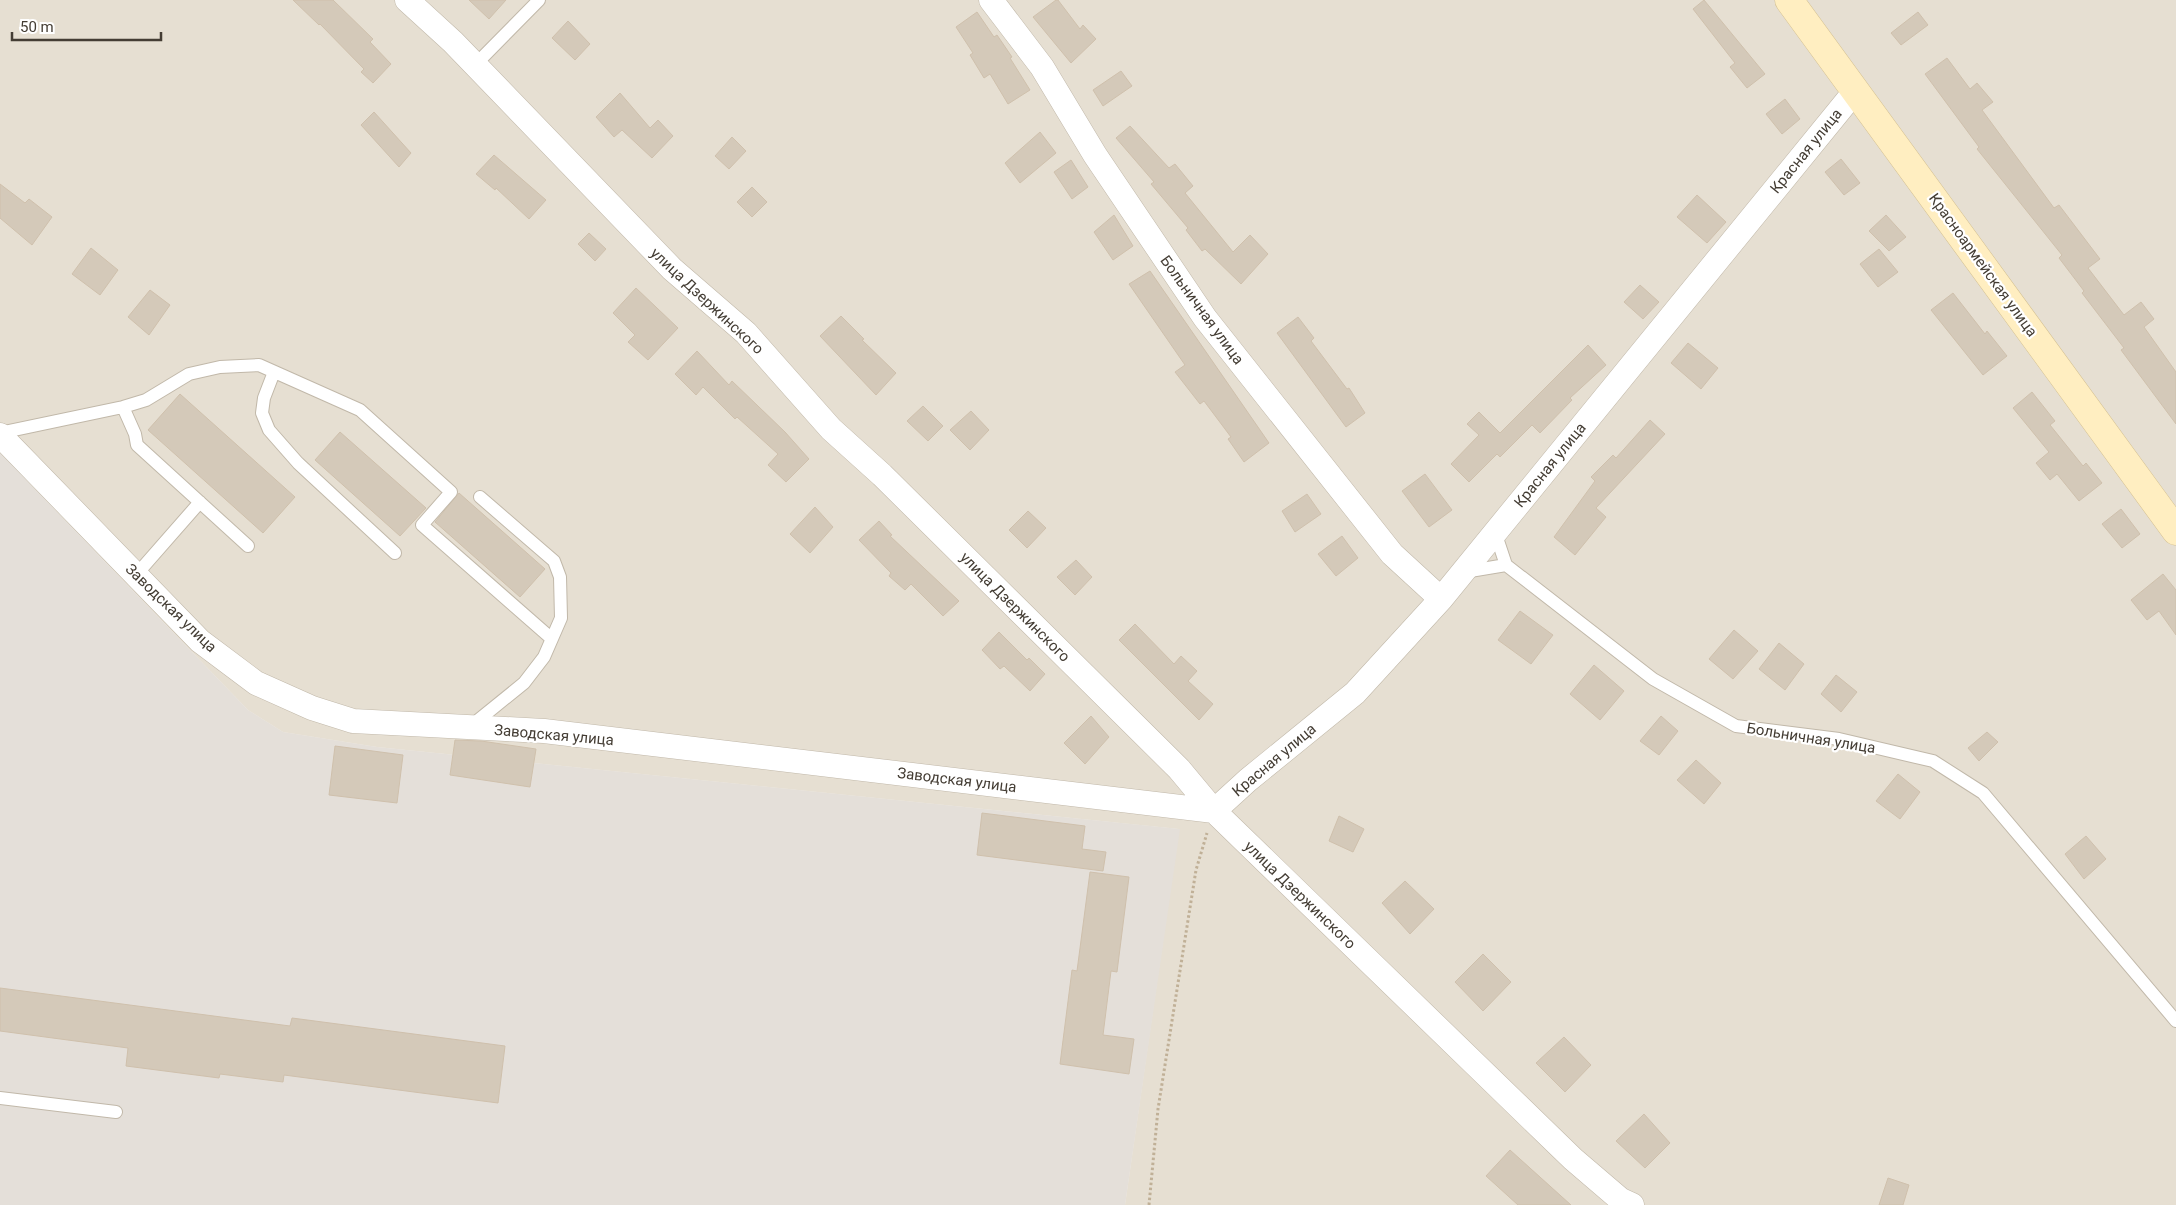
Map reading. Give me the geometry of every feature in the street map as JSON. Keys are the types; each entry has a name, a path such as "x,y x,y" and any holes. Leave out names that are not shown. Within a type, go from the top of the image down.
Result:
{"main road":[{"name":"Красноармейская улица","path":"1789,0 2176,531"}],"street":[{"name":"улица Дзержинского","path":"407,0 475,65 672,269 746,333 831,429 882,475 1179,769 1214,811 1573,1159 1621,1200 1632,1205"},
{"name":"Больничная улица","path":"991,0 1042,67 1095,155 1205,318 1392,554 1441,599"},
{"name":"Красная улица","path":"1214,811 1248,780 1355,693 1441,599 1856,90"},
{"name":"Заводская улица","path":"0,434 200,641 256,683 312,708 353,722 544,731 1214,811"}],"lane":[{"path":"475,65 539,0"},
{"path":"0,434 123,407 146,400 189,374 220,367 259,365 360,410 451,492 422,525 552,639"},
{"path":"274,372 264,398 262,413 269,430 298,463 395,553"},
{"path":"123,407 135,434 137,445 248,546"},
{"path":"468,728 524,683 544,657 561,618 560,577 554,561 480,497"},
{"path":"136,575 200,502"},
{"path":"1463,572 1506,565 1495,532"},
{"name":"Больничная улица","path":"1506,565 1654,679 1736,726 1838,739 1933,761 1984,793 2176,1021"},
{"path":"0,1098 116,1112"}],"path":[{"path":"1149,1205 1158,1109 1196,870 1214,811"}],"shaded area":[{"path":"0,0 2176,0 2176,1205 1125,1205 1179,829 377,747 283,732 248,710 0,453"},
{"path":"0,453 248,710 283,732 377,747 1180,829 1125,1205 0,1205"}],"building":[{"path":"293,0 333,0 373,39 370,42 391,64 373,83 361,72 364,69 320,24"},
{"path":"469,0 506,0 489,19"},
{"path":"1058,0 1080,29 1083,25 1096,39 1071,63 1033,17"},
{"path":"1704,0 1765,74 1747,88 1730,67 1735,63 1693,9"},
{"path":"977,12 994,37 997,35 1012,57 1010,58 1030,90 1008,104 990,74 984,78 970,55 973,53 956,27"},
{"path":"1918,12 1928,25 1901,45 1891,33"},
{"path":"568,21 590,44 575,60 552,38"},
{"path":"1947,58 1970,89 1977,83 1993,102 1982,110 2054,208 2059,205 2100,259 2088,268 2124,315 2141,302 2154,319 2144,327 2176,372 2176,424 2121,350 2124,348 2082,293 2084,291 2059,258 2062,255 1977,149 1979,147 1925,74"},
{"path":"1121,71 1132,86 1103,106 1093,90"},
{"path":"620,93 650,128 658,120 673,136 652,158 622,130 614,137 596,117"},
{"path":"1785,99 1800,119 1782,134 1766,114"},
{"path":"374,112 411,153 399,167 361,125"},
{"path":"1130,126 1169,168 1175,164 1193,186 1185,193 1233,252 1250,235 1268,254 1241,284 1205,249 1202,251 1186,230 1188,228 1151,184 1154,182 1116,138"},
{"path":"1040,132 1056,153 1020,183 1005,163"},
{"path":"732,137 746,151 729,169 715,156"},
{"path":"494,155 546,200 529,219 496,188 495,190 476,174"},
{"path":"1841,159 1860,183 1844,195 1825,172"},
{"path":"1071,160 1088,187 1072,199 1054,172"},
{"path":"0,184 25,203 29,199 52,217 32,245 0,218"},
{"path":"752,187 767,202 752,217 737,202"},
{"path":"1697,195 1726,222 1707,243 1677,217"},
{"path":"1114,215 1133,246 1113,260 1094,232"},
{"path":"1886,215 1906,237 1889,251 1869,231"},
{"path":"589,233 606,249 595,261 578,244"},
{"path":"91,248 118,270 100,295 72,274"},
{"path":"1879,249 1898,272 1878,287 1860,264"},
{"path":"1150,271 1269,443 1244,462 1228,439 1231,437 1204,401 1200,404 1175,372 1185,365 1129,284"},
{"path":"1640,285 1659,302 1643,319 1624,302"},
{"path":"636,288 678,328 648,360 628,342 635,335 613,313"},
{"path":"150,290 170,305 149,335 128,317"},
{"path":"1953,293 1985,334 1987,331 2007,356 1983,375 1931,310"},
{"path":"841,316 864,339 862,340 896,373 876,395 820,336"},
{"path":"1298,317 1314,338 1311,341 1347,389 1349,388 1365,413 1346,427 1277,333"},
{"path":"1688,343 1718,368 1701,389 1671,363"},
{"path":"1588,345 1606,365 1570,398 1572,400 1540,433 1532,425 1500,457 1497,454 1469,482 1451,464 1479,435 1467,424 1479,412 1500,433"},
{"path":"697,351 729,385 732,381 785,432 809,459 786,482 768,465 778,454 737,417 735,419 703,387 696,395 675,374"},
{"path":"2032,392 2055,421 2050,425 2083,466 2086,463 2102,483 2079,501 2057,474 2050,480 2036,463 2049,452 2013,408"},
{"path":"180,394 295,497 263,533 148,430"},
{"path":"923,406 943,426 928,441 907,421"},
{"path":"971,411 989,430 970,450 950,430"},
{"path":"1650,420 1665,434 1596,508 1606,517 1575,555 1554,537 1595,481 1591,477 1613,455 1616,458"},
{"path":"340,432 426,508 400,536 315,460"},
{"path":"1425,474 1452,510 1429,527 1402,491"},
{"path":"459,493 545,569 520,597 435,522"},
{"path":"1307,494 1321,514 1295,532 1282,511"},
{"path":"815,507 833,527 810,553 790,534"},
{"path":"2121,509 2140,534 2122,548 2102,524"},
{"path":"1028,511 1046,528 1027,548 1009,530"},
{"path":"879,521 892,535 890,536 959,601 943,616 911,584 905,590 889,576 891,573 859,540"},
{"path":"1342,536 1358,558 1336,576 1318,554"},
{"path":"1076,560 1092,577 1075,595 1057,577"},
{"path":"2163,574 2176,590 2176,635 2159,611 2147,620 2131,600"},
{"path":"1520,611 1553,635 1531,664 1498,640"},
{"path":"1135,624 1174,664 1181,656 1197,671 1188,681 1213,704 1199,720 1119,640"},
{"path":"1734,630 1758,651 1733,679 1709,659"},
{"path":"999,632 1027,660 1029,658 1045,674 1030,691 1004,666 1000,669 982,650"},
{"path":"1779,643 1804,664 1785,690 1759,669"},
{"path":"1594,665 1624,691 1600,720 1570,694"},
{"path":"1836,675 1857,692 1841,712 1821,694"},
{"path":"1091,716 1109,737 1085,764 1064,743"},
{"path":"1661,716 1678,731 1659,755 1640,741"},
{"path":"1987,732 1998,742 1979,761 1968,748"},
{"path":"455,740 481,741 536,749 530,787 450,775"},
{"path":"335,746 403,755 397,803 329,795"},
{"path":"1696,760 1721,783 1704,804 1677,780"},
{"path":"1898,774 1920,792 1900,819 1876,801"},
{"path":"982,813 1085,826 1082,849 1106,852 1103,871 977,855"},
{"path":"1339,816 1364,829 1353,852 1329,841"},
{"path":"2086,836 2106,859 2084,879 2065,854"},
{"path":"1090,872 1129,877 1117,972 1111,971 1103,1035 1134,1039 1129,1074 1060,1064 1072,970 1077,971"},
{"path":"1405,881 1434,909 1410,934 1382,903"},
{"path":"1483,954 1511,982 1483,1011 1455,982"},
{"path":"0,988 290,1026 292,1018 505,1046 498,1103 284,1075 283,1082 220,1074 219,1078 126,1066 128,1048 0,1031"},
{"path":"1564,1037 1591,1065 1565,1092 1536,1063"},
{"path":"1644,1114 1670,1143 1645,1168 1616,1141"},
{"path":"1510,1150 1571,1205 1518,1205 1486,1176"},
{"path":"1888,1178 1909,1185 1903,1205 1879,1205"}]}
